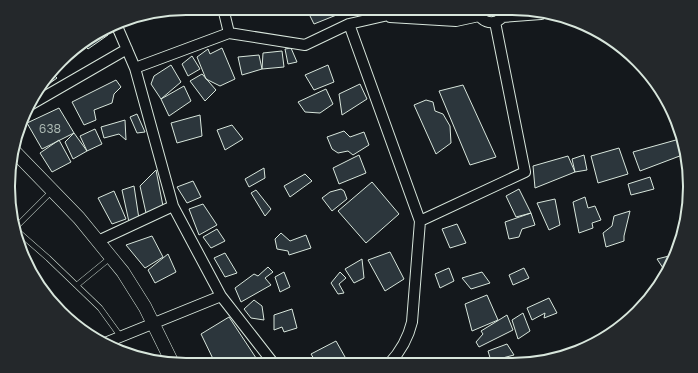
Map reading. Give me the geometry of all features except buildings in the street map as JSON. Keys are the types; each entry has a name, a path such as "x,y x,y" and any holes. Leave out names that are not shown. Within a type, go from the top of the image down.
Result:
{"street":[{"path":"225,15 229,33"},
{"path":"135,68 229,33 305,45 349,24 387,15"},
{"path":"384,16 456,21 470,15"},
{"path":"480,15 486,22 501,16 521,15"},
{"path":"420,221 525,172 501,16"},
{"path":"349,24 420,221 412,322 408,336 400,352 394,358"},
{"path":"118,29 135,68 173,206 222,296 269,358"},
{"path":"38,100 127,50"},
{"path":"18,155 80,218 123,272 145,307 170,358"},
{"path":"98,241 173,206"},
{"path":"112,340 222,296"}],"lane":[{"path":"19,225 53,191"},
{"path":"22,234 100,308 121,337"},
{"path":"77,285 111,258"}]}
